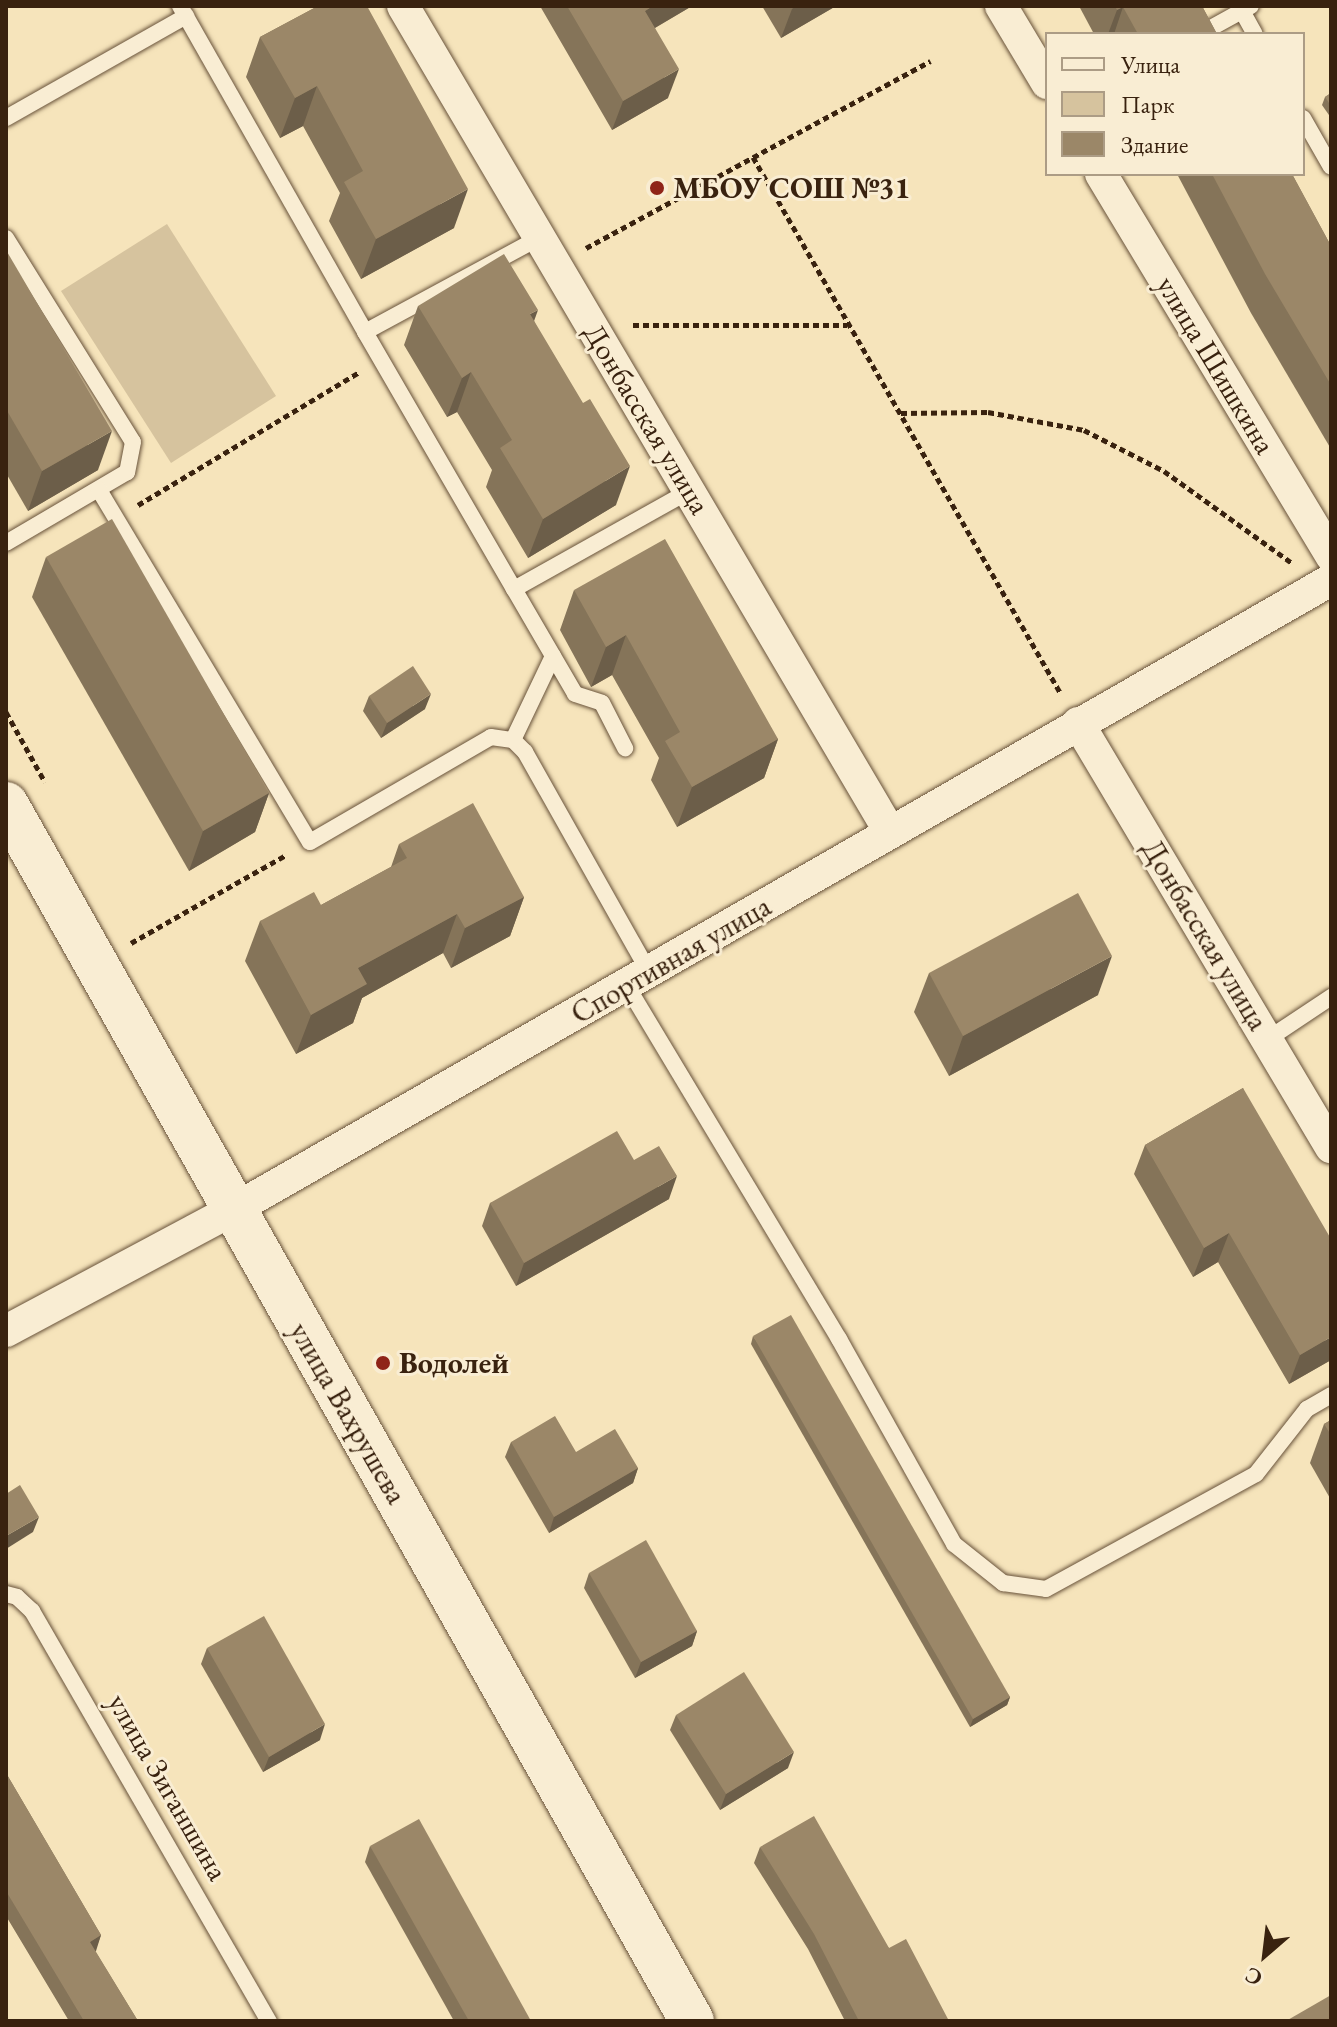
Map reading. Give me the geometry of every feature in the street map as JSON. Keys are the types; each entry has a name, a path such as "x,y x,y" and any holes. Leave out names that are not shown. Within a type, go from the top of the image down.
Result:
{"main road":[{"name":"улица Вахрушева","path":"6,804 692,2021"}],"street":[{"name":"Донбасская улица","path":"403,6 545,252 691,490 890,832"},
{"path":"1001,6 1045,80"},
{"name":"улица Шишкина","path":"1102,176 1328,573"},
{"name":"Спортивная улица","path":"6,1331 233,1210 638,979 1078,723 1328,573"},
{"name":"Донбасская улица","path":"1078,723 1331,1147"}],"lane":[{"path":"1204,32 1247,9 1254,32"},
{"path":"6,118 183,11 575,694 602,703 625,748"},
{"path":"1305,122 1331,167"},
{"path":"6,238 133,442 127,472 7,541"},
{"path":"365,332 545,252"},
{"path":"99,490 310,842 491,737 513,740 525,752 638,979 954,1544 1003,1583 1046,1589 1256,1474 1307,1409 1331,1395"},
{"path":"514,589 691,490"},
{"path":"513,740 553,656"},
{"path":"1268,1039 1331,997"},
{"name":"улица Зиганшина","path":"6,1594 17,1597 32,1611 269,2021"}],"path":[{"path":"545,252 753,157 931,61"},
{"path":"753,157 1078,723"},
{"path":"588,321 669,328 848,325"},
{"path":"115,518 380,359"},
{"path":"901,413 988,412 1084,430 1164,471 1328,573"},
{"path":"96,963 310,842"}],"green space":[{"path":"167,224 276,396 171,463 61,291"}],"building":[{"path":"318,6 367,6 468,189 376,239 344,182 363,171 317,86 295,98 260,37"},
{"path":"567,6 653,6 645,11 679,69 623,101"},
{"path":"1115,6 1202,6 1216,32 1137,32 1123,7 1117,10"},
{"path":"1213,176 1293,176 1331,246 1331,385 1265,274"},
{"path":"6,250 112,431 42,471 6,409"},
{"path":"504,254 538,310 530,314 583,403 590,399 630,466 543,519 500,448 512,440 471,372 462,378 418,306"},
{"path":"112,519 269,793 203,831 46,557"},
{"path":"665,539 778,739 692,787 665,741 680,732 626,635 606,647 574,590"},
{"path":"413,666 431,694 387,723 369,696"},
{"path":"473,803 524,897 465,928 457,914 358,968 367,984 311,1015 260,921 314,892 321,905 407,858 399,844"},
{"path":"1078,893 1112,956 963,1036 929,973"},
{"path":"1243,1088 1331,1239 1331,1337 1300,1355 1229,1233 1204,1248 1145,1145"},
{"path":"617,1131 634,1160 659,1146 677,1176 524,1263 490,1203"},
{"path":"791,1315 1010,1697 973,1719 753,1336"},
{"path":"555,1416 576,1452 615,1429 638,1468 554,1517 511,1442"},
{"path":"1331,1420 1331,1435 1324,1424"},
{"path":"20,1485 39,1517 6,1536 6,1494"},
{"path":"646,1540 697,1631 641,1662 589,1573"},
{"path":"264,1616 325,1724 269,1757 207,1648"},
{"path":"744,1672 794,1752 726,1794 676,1715"},
{"path":"6,1773 101,1935 90,1942 138,2021 84,2021 6,1891"},
{"path":"814,1816 889,1948 906,1939 949,2021 859,2021 814,1934 760,1847"},
{"path":"419,1819 531,2021 469,2021 370,1846"},
{"path":"1331,1995 1331,2021 1286,2021"}],"place":[{"name":"МБОУ СОШ №31","path":"657,188"},
{"name":"Водолей","path":"383,1363"}]}
